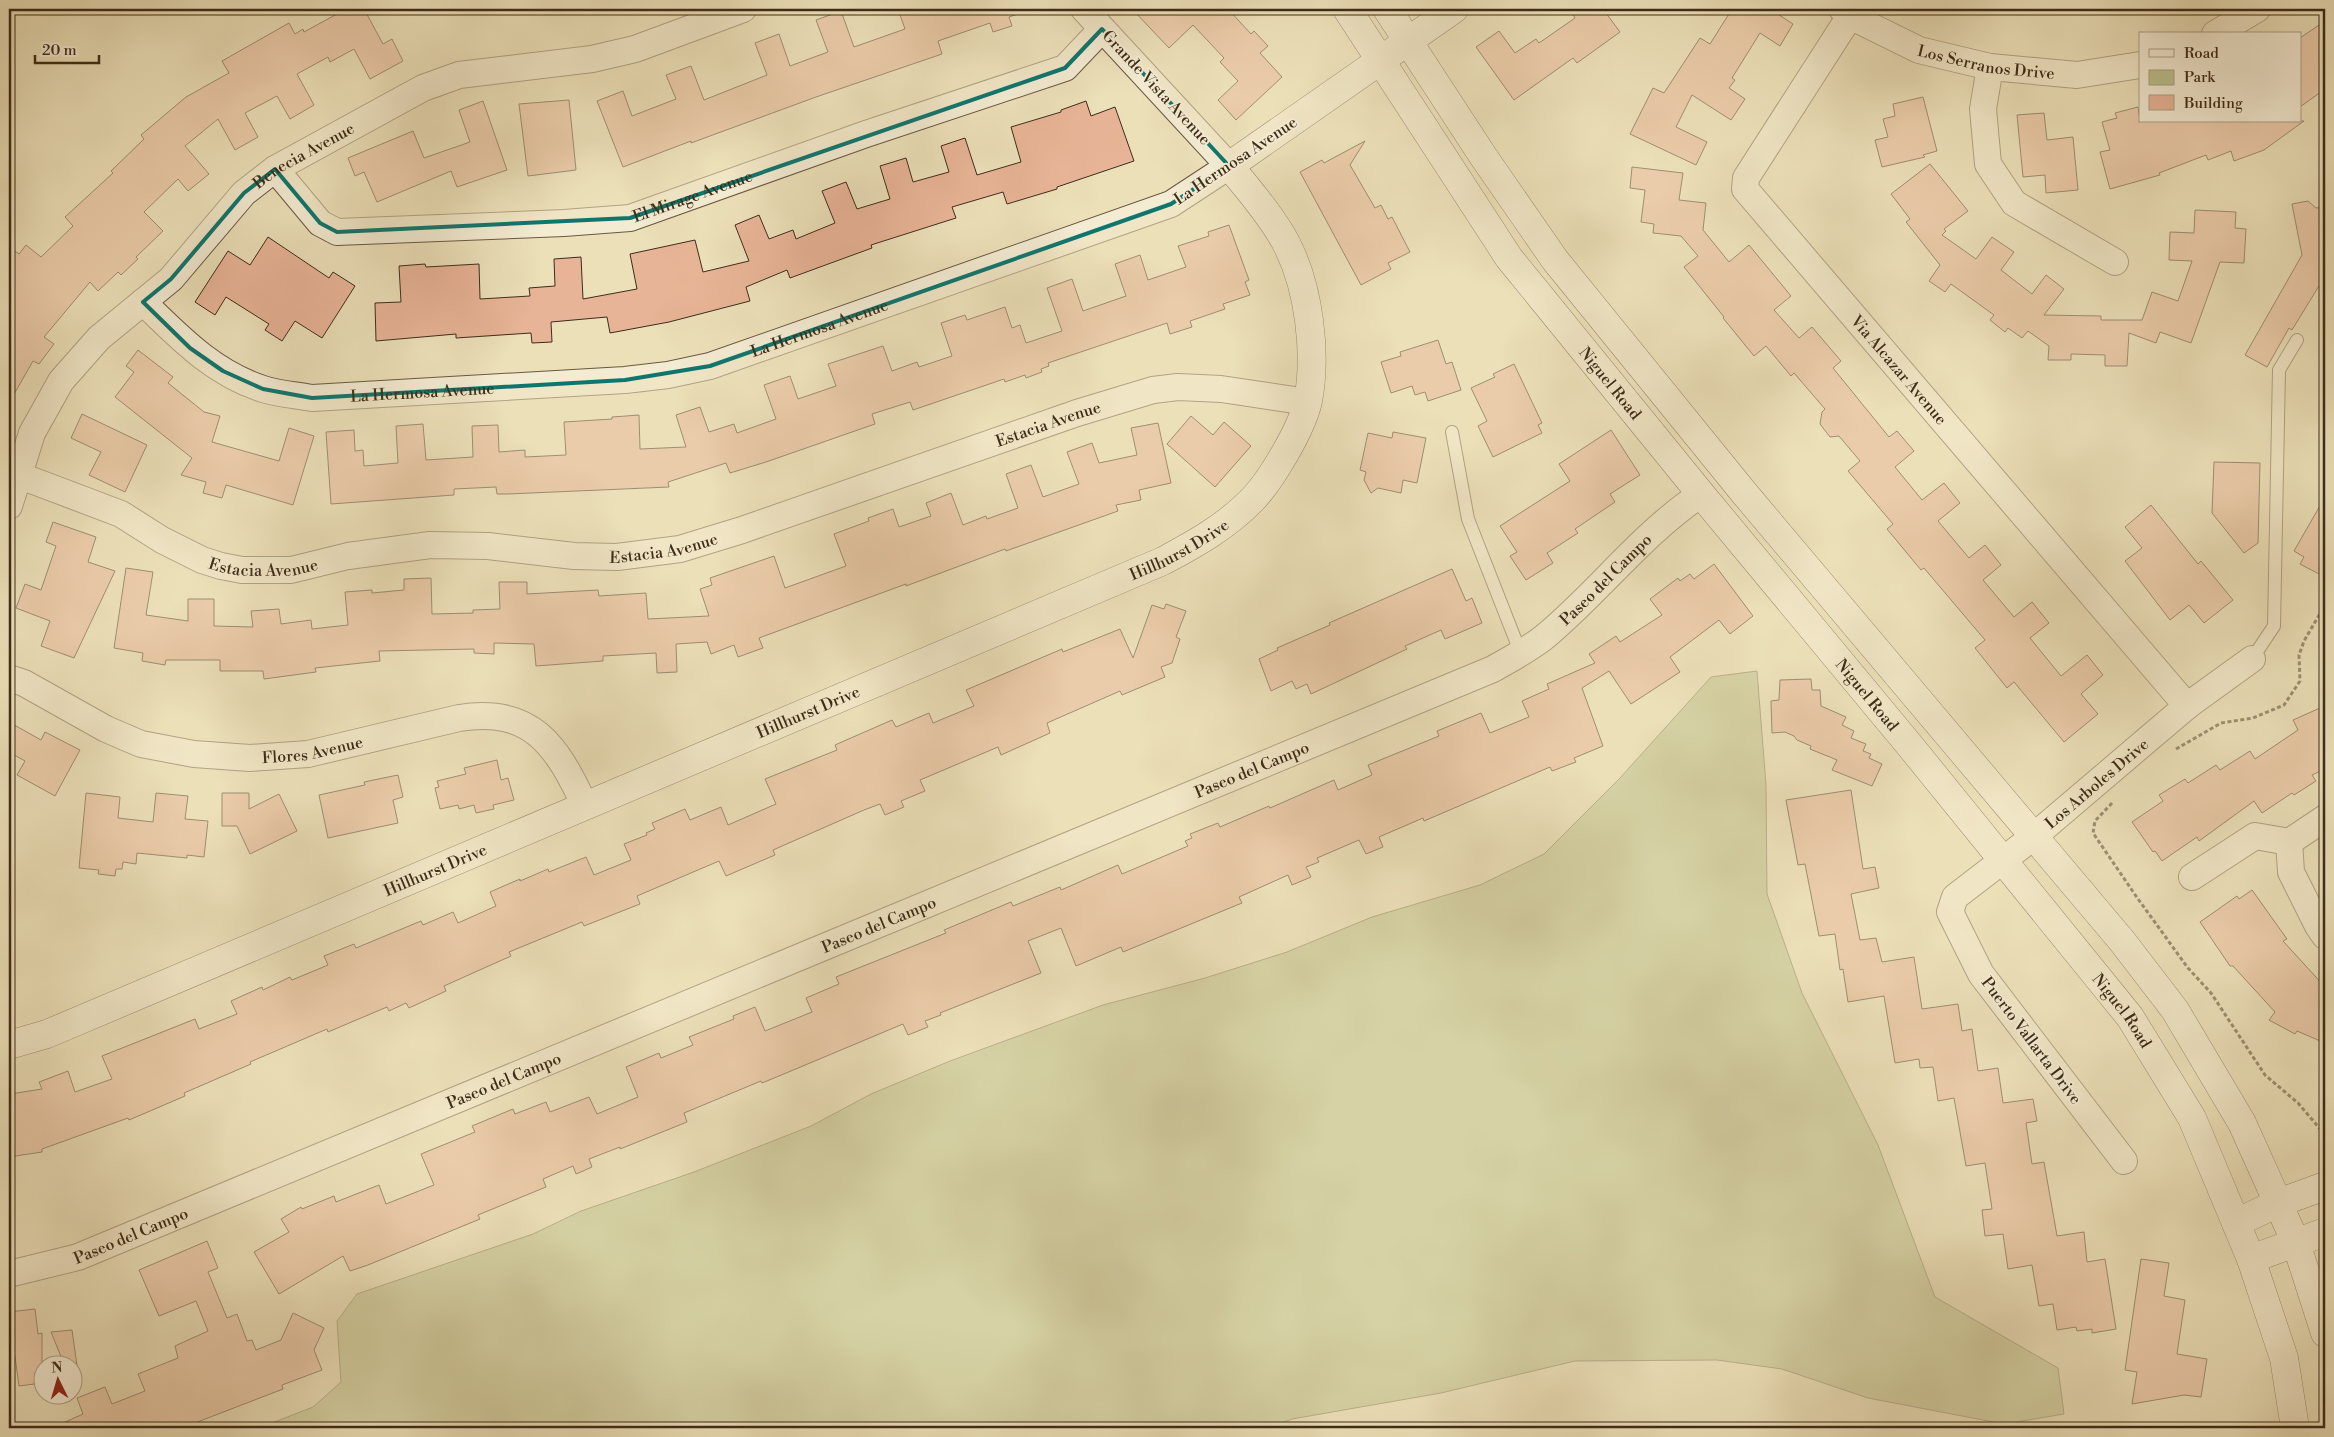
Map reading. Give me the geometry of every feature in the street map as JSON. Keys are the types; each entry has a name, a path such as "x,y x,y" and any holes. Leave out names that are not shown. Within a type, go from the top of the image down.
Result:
{"main road":[{"name":"Niguel Road","path":"1347,9 1509,258 2130,1017 2192,1118 2251,1259 2284,1358 2295,1428"},
{"name":"Niguel Road","path":"1387,9 1406,41 1555,260 1826,589 2122,941 2176,1010 2242,1123 2296,1243 2325,1333"},
{"name":"La Hermosa Avenue","path":"1229,166 1454,9"},
{"name":"Hillhurst Drive","path":"9,1045 47,1034 585,806 1163,561 1210,536 1253,499 1287,452 1308,402 1311,344 1305,293 1287,245 1246,185 1229,166"},
{"path":"1642,367 1639,380 1642,391 1694,457 1699,471 1701,494 1715,491 1726,496 1798,579 1811,587 1826,589"},
{"path":"2236,1223 2278,1203 2325,1186"},
{"path":"2251,1259 2325,1232"}],"street":[{"name":"Benecia Avenue","path":"9,506 32,433 61,381 99,338 171,279 244,194 275,169 423,88 459,75 592,59 635,49 744,9"},
{"name":"Grande Vista Avenue","path":"1084,9 1229,166"},
{"path":"2218,32 2257,9"},
{"name":"Los Serranos Drive","path":"1846,12 1919,50 1990,67 2077,75 2139,65"},
{"name":"Via Alcazar Avenue","path":"1846,12 1746,178 1745,189 2187,706"},
{"name":"El Mirage Avenue","path":"275,169 320,223 338,232 564,224 630,218 866,134 1065,68 1102,29"},
{"path":"1990,67 1983,109 1988,164 2014,203 2116,262"},
{"name":"La Hermosa Avenue","path":"143,302 190,348 223,372 263,390 312,398 624,380 668,375 710,366 1171,204 1229,166"},
{"name":"Estacia Avenue","path":"18,475 121,514 162,540 202,560 242,570 292,570 348,556 430,545 488,546 574,556 618,557 680,549 742,530 1086,410 1154,390 1178,387 1222,389 1308,402"},
{"name":"Paseo del Campo","path":"9,1274 78,1257 1493,669 1520,654 1548,634 1670,515 1701,494"},
{"name":"Los Arboles Drive","path":"1950,912 1955,897 2004,861 2187,706 2252,659"},
{"name":"Flores Avenue","path":"9,678 24,683 106,729 140,744 194,754 250,758 308,754 458,718 481,714 504,716 526,726 544,739 558,754 570,773 585,806"},
{"path":"2192,877 2255,836 2289,842 2325,818"},
{"path":"2289,842 2292,872 2318,926 2325,936"},
{"name":"Puerto Vallarta Drive","path":"1950,912 1981,974 2124,1161"}],"lane":[{"path":"2252,659 2274,626 2279,370 2298,340"},
{"path":"1452,432 1468,519 1520,654"}],"highlighted area":[{"path":"1102,29 1229,166 1171,204 710,366 625,380 312,398 263,389 223,371 190,348 143,302 171,279 244,193 275,169 320,223 337,232 630,218 1065,68"}],"green space":[{"path":"1757,671 1766,785 1767,894 1802,993 1878,1145 1935,1297 2058,1368 2064,1414 2004,1424 1868,1398 1782,1369 1717,1360 1575,1361 1441,1393 1292,1419 1268,1428 259,1428 313,1407 341,1382 337,1321 357,1294 533,1234 581,1211 694,1172 811,1126 871,1094 950,1061 1103,1005 1205,978 1287,952 1372,917 1480,885 1544,854 1620,778 1711,677"}],"building":[{"path":"346,9 364,9 383,44 392,39 403,61 370,79 354,49 330,62 328,57 297,74 314,105 290,119 277,96 245,113 258,137 235,150 218,119 185,146 209,174 188,191 178,179 144,212 163,231 136,257 138,259 121,275 118,272 98,291 90,282 44,337 54,344 39,364 33,361 9,403 9,247 19,254 26,245 41,257 73,226 65,217 113,173 111,171 144,139 141,135 186,97 229,73 222,61 289,23 295,34 303,29 304,32"},
{"path":"898,9 1024,9 1024,12 1009,17 1012,26 993,32 990,23 938,41 942,54 816,97 691,143 691,141 623,167 597,101 623,91 632,116 676,99 666,75 691,66 704,100 767,75 755,43 779,34 790,66 828,52 816,20 841,11 854,47 905,29"},
{"path":"1132,9 1228,9 1251,34 1254,31 1268,46 1260,53 1282,77 1236,120 1218,100 1238,81 1220,62 1224,58 1193,25 1169,48"},
{"path":"1569,9 1603,9 1620,32 1577,63 1573,58 1514,100 1476,47 1499,31 1515,53 1536,39 1539,43 1575,18"},
{"path":"1732,9 1770,9 1793,24 1780,46 1760,33 1732,78 1735,80 1729,88 1745,99 1731,120 1692,95 1676,127 1707,142 1696,165 1630,134 1653,88 1664,93 1700,38 1710,44"},
{"path":"2325,21 2325,89 2302,106 2302,37"},
{"path":"1923,97 1937,151 1923,155 1925,157 1882,167 1875,140 1888,137 1883,119 1895,116 1893,104"},
{"path":"569,100 576,170 528,176 519,104"},
{"path":"483,101 507,170 457,187 451,171 377,202 364,172 355,176 348,158 413,131 424,158 470,142 459,110"},
{"path":"1086,101 1091,116 1115,107 1134,161 1057,187 1057,189 1007,204 1003,192 952,207 956,218 871,245 872,248 790,278 787,270 746,287 750,301 669,322 610,333 607,317 551,322 552,342 532,343 531,333 456,338 456,334 376,341 375,303 401,302 399,266 425,264 426,267 479,264 480,299 530,296 529,288 555,286 554,259 581,257 583,299 637,289 630,254 695,240 703,272 749,261 735,225 759,215 769,239 793,230 796,239 835,223 822,191 846,182 857,209 890,199 880,166 906,158 913,182 949,172 941,146 965,138 977,175 1021,162 1011,127 1061,112 1061,110"},
{"path":"2138,107 2139,122 2304,121 2264,150 2234,161 2231,151 2208,160 2206,155 2159,173 2160,175 2110,189 2100,152 2110,150 2102,122 2117,118 2115,113"},
{"path":"2044,113 2047,140 2073,137 2078,190 2046,193 2045,175 2023,177 2017,115"},
{"path":"1365,141 1350,165 1375,208 1381,205 1388,219 1392,217 1410,252 1388,263 1391,269 1361,285 1300,172 1322,160 1324,163"},
{"path":"1930,164 1968,211 1944,229 1946,231 1942,235 1976,259 1992,237 2014,252 2001,270 2032,294 2046,275 2064,289 2044,315 2101,316 2101,320 2142,320 2152,292 2178,301 2192,261 2169,260 2170,232 2194,233 2195,210 2236,212 2235,228 2246,229 2244,263 2220,262 2191,343 2160,332 2156,343 2129,333 2127,366 2105,366 2105,355 2071,354 2071,360 2048,360 2049,346 2028,331 2022,338 2008,328 2005,332 1990,320 1994,315 1951,284 1945,292 1929,281 1940,265 1906,222 1910,219 1891,194"},
{"path":"1632,167 1683,173 1679,200 1706,203 1703,230 1729,262 1749,245 1791,296 1774,310 1799,338 1812,327 1841,361 1833,368 1889,437 1897,431 1914,451 1895,467 1922,500 1944,483 1960,503 1938,521 1969,558 1985,545 2001,565 1983,580 2014,617 2032,602 2049,623 2030,638 2061,676 2087,655 2103,675 2081,694 2098,714 2064,742 2014,682 2007,688 1975,648 1985,640 1924,568 1921,570 1887,529 1893,524 1848,471 1860,461 1839,436 1830,437 1820,424 1822,412 1825,409 1794,373 1791,376 1766,346 1754,356 1684,267 1698,256 1681,236 1653,233 1654,224 1641,222 1645,190 1630,188"},
{"path":"2308,201 2316,208 2325,207 2325,276 2292,330 2289,328 2267,367 2245,355 2302,255 2292,204"},
{"path":"1229,225 1249,280 1245,282 1250,295 1223,304 1225,309 1190,321 1192,327 1170,334 1167,323 1048,363 1049,366 1041,369 1042,372 1026,378 1025,375 1005,382 1004,379 913,410 910,402 872,414 875,424 766,462 730,473 726,463 668,482 669,487 508,494 497,494 496,487 454,489 454,495 331,504 326,432 354,430 355,451 363,450 364,466 398,463 396,426 423,424 426,460 473,457 472,426 498,425 499,452 525,450 525,457 566,455 564,422 639,415 640,449 686,447 676,415 700,407 709,432 734,424 737,433 776,419 764,385 790,376 798,399 836,386 828,364 883,346 892,371 917,362 919,367 952,356 941,323 965,315 967,320 1005,307 1012,328 1020,325 1026,343 1062,331 1047,288 1072,279 1083,311 1126,296 1115,264 1140,255 1148,280 1186,267 1178,246 1209,236 1208,232"},
{"path":"268,237 329,278 333,272 355,286 322,338 295,321 282,341 265,330 269,324 226,297 215,315 195,302 228,251 250,265"},
{"path":"1438,340 1446,364 1452,362 1461,390 1428,401 1425,392 1415,395 1412,386 1391,393 1381,362 1401,356 1400,352"},
{"path":"138,350 173,377 168,383 204,412 220,416 212,442 279,461 289,428 314,436 293,505 226,485 222,498 203,493 206,482 181,475 192,458 115,397 134,372 126,366"},
{"path":"1514,364 1542,423 1538,425 1542,433 1493,457 1478,426 1487,421 1471,388 1495,377 1493,374"},
{"path":"82,414 147,445 125,492 89,475 101,452 71,438"},
{"path":"1191,416 1213,435 1224,422 1251,446 1215,487 1167,444"},
{"path":"1158,423 1171,483 1139,490 1141,500 1116,505 1118,511 1006,551 1005,549 906,586 906,584 759,638 763,648 738,657 734,645 711,654 707,642 676,644 677,672 657,673 656,653 603,656 603,661 536,666 534,644 494,643 494,654 474,653 474,649 379,651 380,661 315,668 316,672 264,679 263,671 220,671 220,660 166,660 165,665 142,661 143,653 114,648 126,568 153,572 146,615 188,621 188,599 214,599 214,626 253,627 251,611 279,609 281,624 311,620 312,629 348,625 345,592 372,590 372,593 404,590 404,579 431,578 432,614 473,613 473,610 500,609 499,582 527,582 527,594 598,590 599,596 646,593 648,619 709,616 700,589 712,585 710,578 774,556 785,588 846,566 834,534 869,521 868,518 893,509 899,527 931,516 926,503 951,493 963,525 986,516 987,519 1018,508 1006,474 1031,465 1043,497 1079,484 1067,452 1092,443 1099,463 1137,455 1131,428"},
{"path":"1611,430 1640,475 1610,494 1615,502 1575,529 1578,533 1547,553 1553,563 1526,580 1510,556 1517,552 1500,526 1570,481 1559,464"},
{"path":"1393,432 1426,438 1417,483 1403,480 1401,493 1378,488 1371,493 1364,480 1366,472 1360,470 1368,433 1392,438"},
{"path":"2214,462 2260,463 2258,543 2244,553 2212,513"},
{"path":"2325,497 2325,562 2319,574 2300,564 2304,557 2294,551"},
{"path":"2151,505 2198,564 2201,561 2233,600 2204,623 2189,605 2170,620 2125,561 2142,548 2125,527"},
{"path":"53,522 96,537 88,562 115,571 74,658 41,646 50,621 16,608 25,584 41,590 56,546 46,542"},
{"path":"1714,564 1753,616 1730,634 1719,620 1670,657 1680,672 1631,704 1609,671 1582,688 1603,746 1574,758 1576,762 1552,771 1550,767 1424,821 1423,818 1379,837 1383,847 1366,854 1359,840 1317,858 1319,862 1306,867 1311,877 1292,885 1288,875 1239,897 1242,903 1123,952 1121,947 1076,966 1061,928 1028,941 1041,973 940,1013 941,1015 925,1021 928,1027 908,1035 903,1024 762,1083 761,1081 684,1113 687,1122 620,1149 620,1147 589,1159 592,1167 576,1174 573,1166 543,1179 546,1187 478,1215 480,1219 368,1265 350,1271 343,1256 279,1294 254,1252 289,1232 281,1219 301,1207 302,1209 334,1196 336,1202 379,1185 386,1204 434,1185 421,1154 475,1132 472,1126 513,1109 515,1114 546,1102 550,1112 589,1097 597,1114 638,1097 626,1067 659,1053 661,1058 693,1045 689,1037 734,1019 733,1016 755,1007 765,1031 812,1012 806,998 839,984 836,977 946,933 944,930 1011,902 1013,906 1060,887 1061,890 1118,865 1122,874 1188,846 1185,841 1192,838 1190,834 1218,823 1220,827 1334,780 1338,790 1372,775 1368,765 1439,736 1437,731 1481,713 1490,733 1529,717 1522,701 1549,689 1547,684 1595,663 1589,654 1616,636 1620,642 1662,615 1650,599 1678,578 1680,581 1690,574 1694,579"},
{"path":"1452,569 1466,601 1472,598 1482,623 1445,639 1441,630 1405,646 1407,649 1311,694 1307,684 1296,689 1292,681 1271,691 1259,659 1278,650 1277,648 1330,625 1329,623"},
{"path":"1166,604 1186,611 1176,637 1180,639 1172,663 1161,667 1165,677 1122,695 1120,691 1047,723 1050,733 1001,755 998,747 920,780 925,791 901,801 904,807 885,815 880,804 864,810 773,850 775,855 726,876 719,861 637,896 640,904 584,926 582,922 509,952 511,956 444,986 446,991 409,1008 406,1003 389,1011 387,1007 328,1032 327,1029 250,1062 251,1064 184,1093 185,1096 129,1120 128,1118 42,1149 42,1152 9,1157 9,1116 13,1116 10,1094 42,1089 39,1082 68,1071 75,1092 112,1079 102,1056 195,1019 199,1029 237,1014 231,1001 262,987 263,990 290,977 292,980 328,965 324,956 354,944 356,948 421,921 423,925 453,912 458,923 496,906 490,892 520,879 520,881 548,869 549,872 586,857 594,875 631,860 624,844 647,835 646,833 655,829 652,823 685,809 690,820 721,807 728,825 776,804 765,779 837,750 835,745 892,720 896,727 929,713 933,723 974,706 966,690 1062,649 1063,652 1120,629 1133,658 1152,605 1164,609"},
{"path":"1811,679 1812,690 1820,690 1821,706 1846,717 1842,725 1854,731 1851,738 1866,744 1863,751 1871,754 1869,758 1882,764 1872,786 1832,770 1837,760 1810,749 1811,746 1797,740 1794,736 1785,732 1772,733 1771,701 1779,700 1780,680"},
{"path":"2320,708 2325,720 2325,769 2312,775 2316,781 2294,795 2292,793 2262,813 2254,801 2199,841 2197,837 2162,861 2155,851 2153,852 2132,822 2163,801 2159,795 2185,779 2188,783 2216,765 2220,770 2250,751 2255,759 2298,730 2293,720"},
{"path":"9,722 41,740 45,732 80,750 55,796 17,775 25,761 9,752"},
{"path":"497,760 501,780 508,778 514,800 493,805 494,809 476,813 474,805 459,809 458,805 440,809 435,788 439,787 437,781 466,774 464,768"},
{"path":"398,775 403,797 393,800 398,823 328,838 319,795 365,785 364,782"},
{"path":"1851,790 1863,869 1875,867 1879,888 1851,894 1860,940 1876,938 1882,962 1914,957 1922,1009 1958,1004 1962,1031 1972,1029 1978,1071 1998,1068 2003,1103 2033,1099 2037,1121 2026,1123 2032,1164 2044,1162 2057,1236 2084,1232 2087,1262 2105,1259 2116,1329 2092,1333 2092,1329 2077,1331 2076,1327 2057,1330 2053,1304 2039,1306 2032,1265 2008,1269 2003,1234 1985,1236 1982,1210 1992,1209 1985,1163 1966,1166 1954,1098 1938,1101 1933,1067 1920,1068 1919,1059 1895,1063 1884,996 1848,1002 1843,969 1840,970 1835,934 1819,936 1805,864 1798,865 1786,800"},
{"path":"86,793 120,797 118,818 153,822 156,793 188,796 185,819 208,821 204,857 187,855 187,858 137,853 136,864 123,862 122,869 116,869 115,876 98,874 99,870 79,868"},
{"path":"222,793 249,793 249,809 279,794 297,831 250,854 237,826 222,826"},
{"path":"2252,890 2287,939 2283,941 2325,987 2325,1043 2297,1031 2295,1034 2269,1020 2275,1012 2233,966 2230,966 2200,922 2237,896 2239,899"},
{"path":"207,1241 218,1268 208,1272 227,1318 237,1314 247,1341 252,1340 256,1350 281,1340 293,1313 324,1328 314,1350 322,1370 282,1385 283,1389 182,1428 52,1428 83,1414 79,1404 82,1404 82,1396 105,1387 112,1404 145,1391 138,1374 178,1358 175,1346 208,1331 196,1301 159,1316 139,1270"},
{"path":"2141,1259 2169,1263 2164,1296 2185,1300 2177,1354 2207,1359 2201,1397 2184,1395 2132,1404 2137,1372 2125,1370"},
{"path":"35,1309 38,1334 42,1333 42,1354 32,1354 32,1384 19,1386 9,1312"},
{"path":"72,1330 75,1354 60,1354 51,1332"}]}
